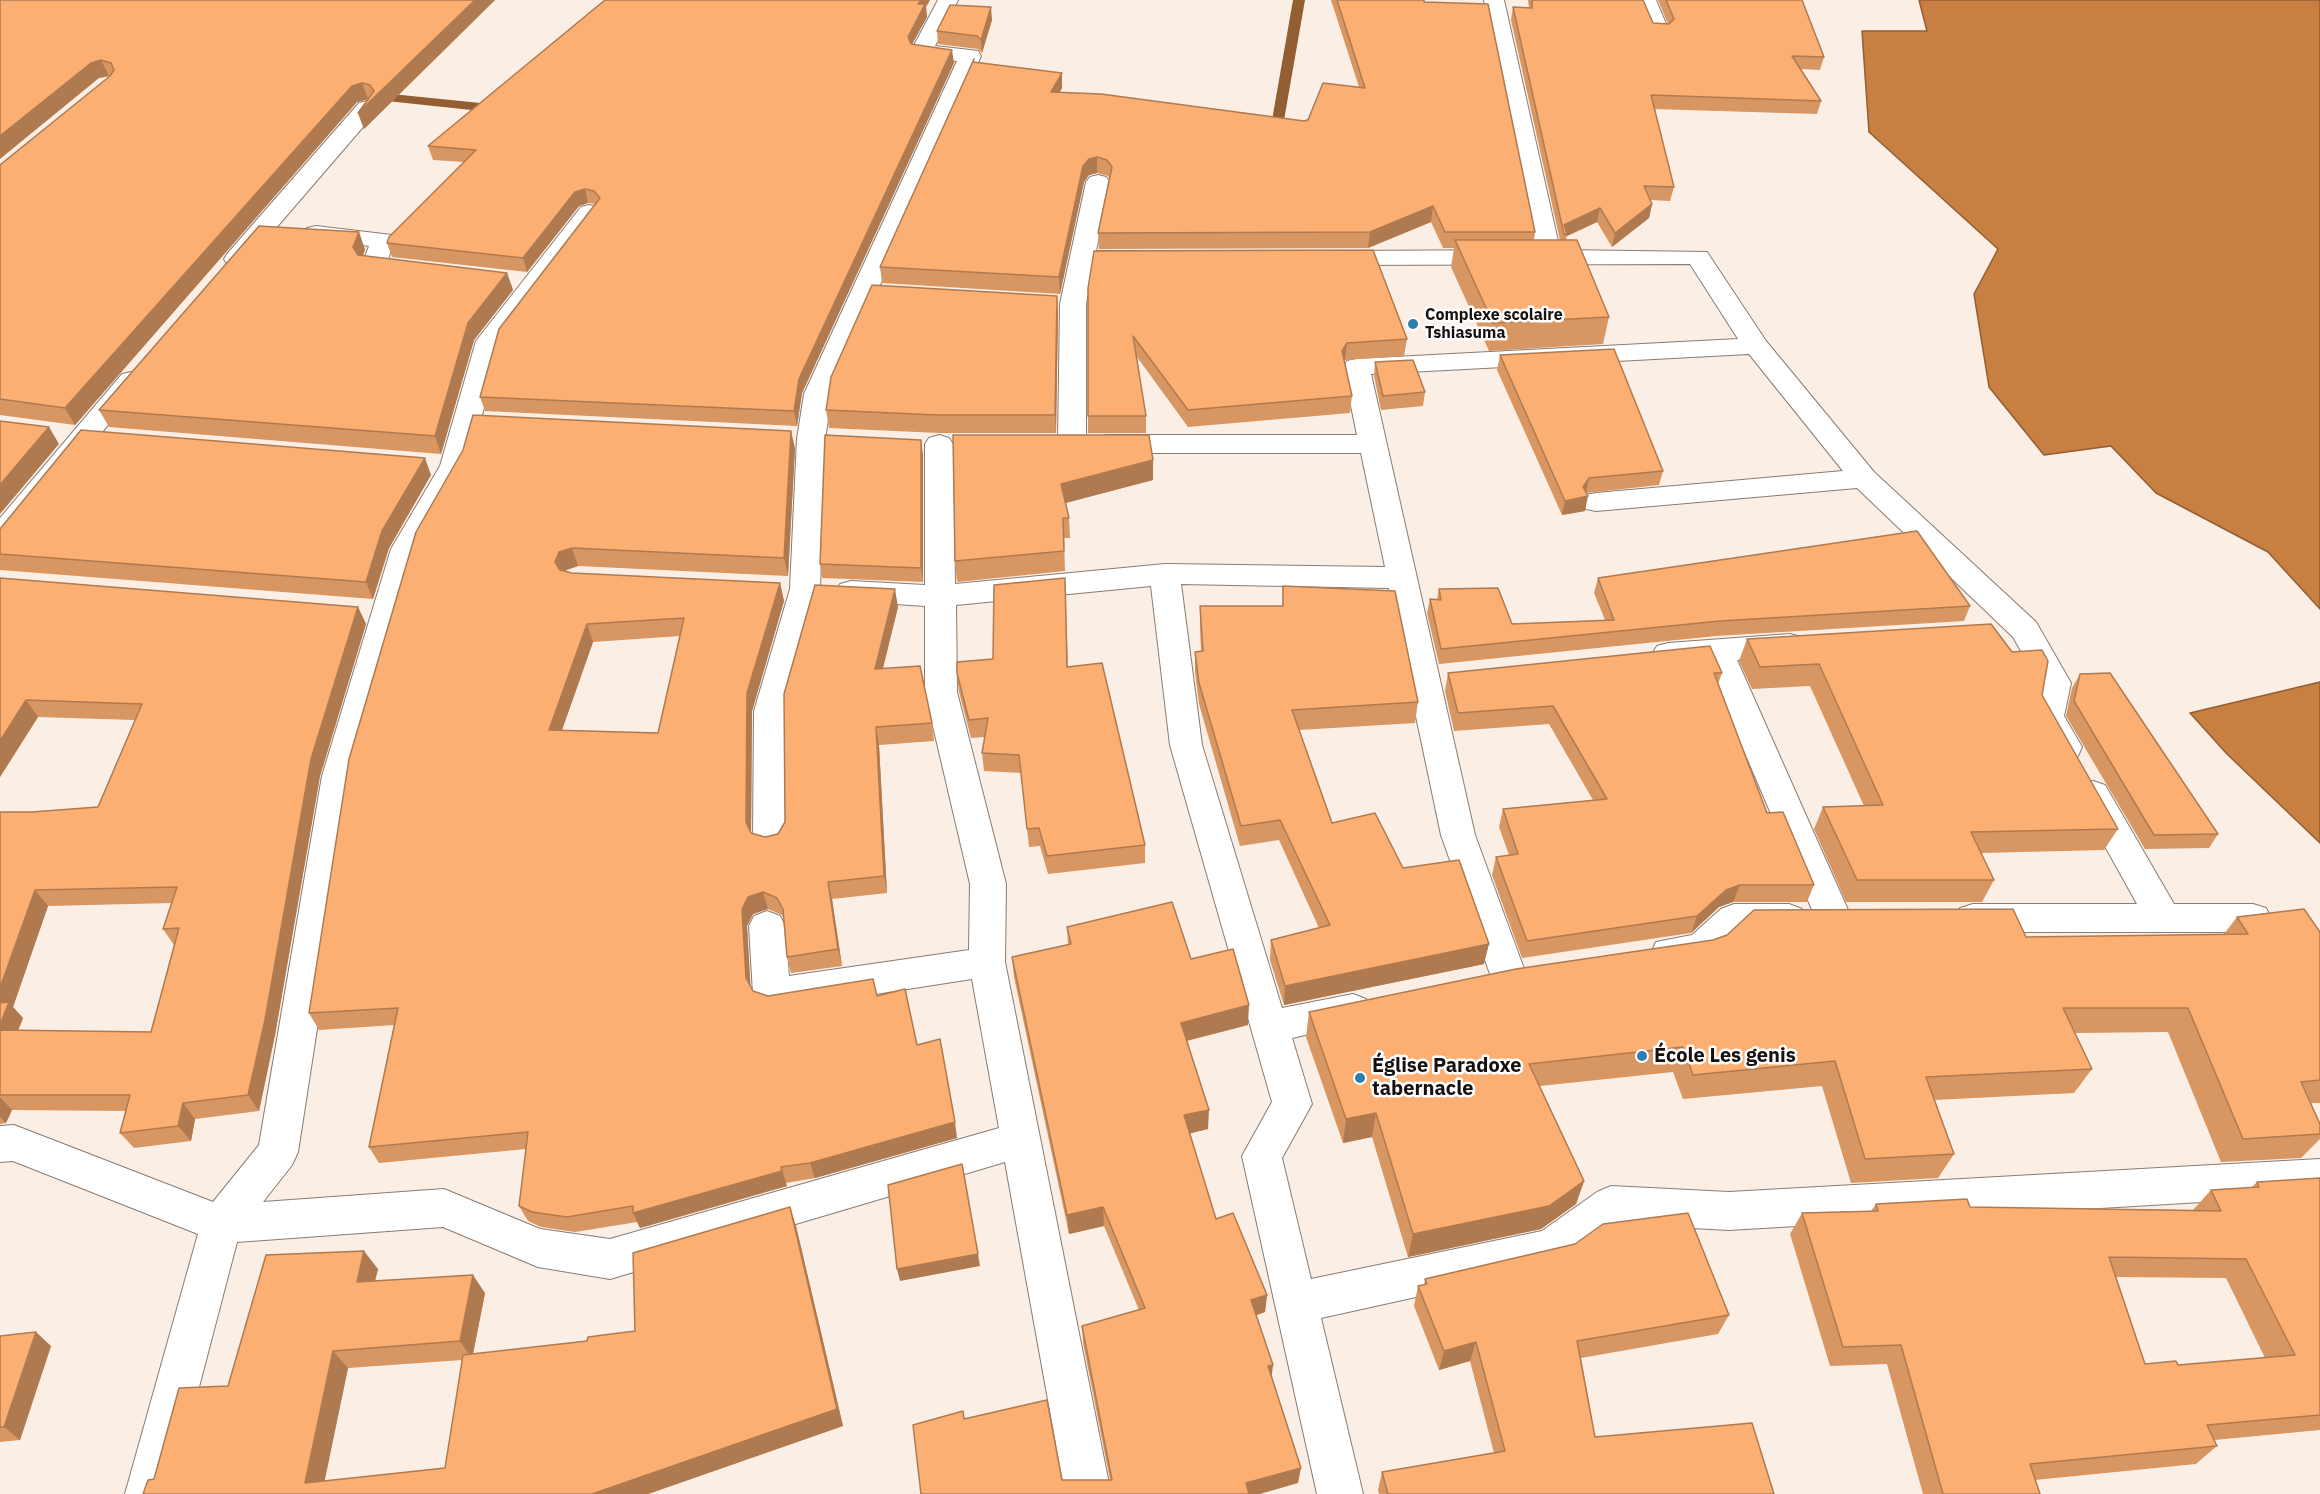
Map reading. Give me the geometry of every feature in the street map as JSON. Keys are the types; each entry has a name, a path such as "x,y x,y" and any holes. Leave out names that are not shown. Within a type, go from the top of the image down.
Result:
{"street":[{"path":"770,839 770,711 793,589 810,439 818,394 875,293 970,56 922,51 948,0"},
{"path":"1494,0 1549,258"},
{"path":"1646,0 1659,31"},
{"path":"219,279 367,108"},
{"path":"1098,182 1084,258 1062,304 1061,444 1373,444"},
{"path":"148,1494 221,1224 278,1152 339,776 375,612 406,549 442,465 478,422 489,341 523,281 588,212"},
{"path":"264,227 384,240 374,265 431,271"},
{"path":"1310,258 1698,257 1756,346 1864,478 2025,630 2055,683 2048,716 2164,918"},
{"path":"1084,258 1167,258"},
{"path":"1509,978 1458,835 1436,678 1403,578 1356,367 1756,346"},
{"path":"0,537 71,434 143,366"},
{"path":"71,434 119,439"},
{"path":"939,444 941,692 988,884 987,962 1088,1494"},
{"path":"1596,502 1864,478"},
{"path":"793,589 940,596 1165,574 1403,578"},
{"path":"1165,574 1186,745 1293,1104 1262,1156 1340,1494"},
{"path":"1989,632 2025,630"},
{"path":"1634,658 1823,643"},
{"path":"1716,650 1834,919"},
{"path":"1940,919 2253,918"},
{"path":"1634,958 1702,948 1734,919 1869,919"},
{"path":"767,926 772,994 987,962"},
{"path":"1269,1027 1383,1004"},
{"path":"0,1144 14,1143 221,1224 444,1208 538,1248 610,1259 1020,1140"},
{"path":"1296,1303 1552,1248 1611,1205 1729,1211 2320,1177"}],"shaded area":[{"path":"1919,0 2320,0 2320,609 2268,552 2156,493 2111,446 2044,455 1989,387 1974,294 1998,249 1869,132 1862,31 1927,31"},
{"path":"2320,682 2320,843 2227,754 2190,713"}],"building":[{"path":"0,0 475,0 358,113 374,91 370,85 362,83 352,86 65,408 0,399 0,165 110,76 114,70 111,63 101,60 91,63 0,136"},
{"path":"605,0 921,0 918,4 925,4 908,37 911,44 952,50 799,379 794,411 480,397 499,329 600,198 594,191 585,189 575,192 523,258 387,243 389,237 476,150 428,146"},
{"path":"1337,0 1424,0 1424,2 1488,4 1535,232 1445,232 1433,206 1370,232 1098,233 1112,167 1107,160 1097,157 1089,159 1083,166 1059,277 880,267 974,59 973,62 1062,73 1051,92 1101,94 1304,121 1308,120 1323,83 1365,88"},
{"path":"1532,0 1643,0 1653,23 1669,24 1674,19 1666,0 1802,0 1824,57 1792,56 1821,101 1651,95 1674,187 1644,186 1652,204 1615,233 1600,208 1564,225 1567,234 1564,234 1513,7 1532,8"},
{"path":"950,5 991,7 981,40 977,36 937,31"},
{"path":"259,226 359,232 353,247 358,255 507,273 468,323 435,436 99,410"},
{"path":"1455,240 1577,240 1609,317 1493,323"},
{"path":"1373,250 1407,339 1347,343 1342,351 1352,396 1188,410 1133,336 1146,416 1088,416 1088,288 1094,251"},
{"path":"872,285 1057,296 1055,415 937,415 826,410 831,377"},
{"path":"1614,349 1663,471 1589,478 1583,487 1588,496 1565,501 1500,355"},
{"path":"1413,360 1425,392 1383,396 1375,362"},
{"path":"473,415 791,431 784,558 572,548 559,552 555,562 560,570 572,573 780,583 747,693 746,822 751,833 765,837 778,834 785,822 784,694 815,585 895,589 875,669 920,666 932,723 876,727 884,876 828,882 838,949 787,957 783,909 777,898 763,892 748,897 742,909 746,978 753,991 768,996 873,979 877,996 905,989 917,1045 940,1039 955,1122 810,1163 781,1167 782,1171 633,1213 633,1206 567,1217 532,1212 519,1206 528,1132 369,1147 398,1008 309,1013 349,759 416,532 463,450","holes":["684,618 658,733 549,730 587,624"]},
{"path":"0,421 49,427 0,485"},
{"path":"81,430 425,458 382,531 366,582 0,554 0,529"},
{"path":"825,435 921,440 921,568 820,564"},
{"path":"953,435 1149,435 1153,460 1061,484 1069,518 1063,518 1064,551 955,561"},
{"path":"1917,531 1970,606 1720,621 1441,649 1430,599 1441,600 1439,589 1498,588 1512,624 1614,620 1598,578"},
{"path":"0,578 358,607 311,759 265,1020 248,1095 183,1103 178,1126 120,1133 130,1095 0,1095 0,1030 151,1032 179,928 163,929 177,887 35,890 0,988 0,812 98,807 142,704 26,700 0,741"},
{"path":"1065,578 1067,667 1102,663 1145,845 1047,856 1039,828 1027,829 1019,755 982,753 988,718 969,720 957,673 957,662 993,659 994,585"},
{"path":"1283,586 1395,591 1418,702 1292,710 1332,823 1375,813 1403,868 1459,860 1489,944 1285,986 1271,940 1330,925 1280,820 1241,826 1199,683 1195,652 1203,651 1200,606 1283,606"},
{"path":"1991,624 2012,652 2042,650 2048,661 2042,695 2118,829 1971,832 1994,880 1857,880 1823,807 1883,805 1819,664 1760,667 1747,639"},
{"path":"1710,646 1722,673 1714,673 1767,813 1783,812 1814,885 1740,885 1726,890 1697,916 1527,941 1496,857 1518,854 1503,809 1607,799 1553,706 1458,713 1448,673"},
{"path":"2110,673 2218,834 2154,835 2074,701 2080,674"},
{"path":"1172,902 1191,959 1233,949 1249,1005 1181,1023 1209,1110 1184,1115 1216,1219 1233,1213 1267,1295 1251,1300 1273,1365 1268,1366 1301,1468 1246,1483 1249,1494 921,1494 913,1425 963,1411 964,1419 1047,1400 1062,1480 1112,1480 1082,1326 1145,1308 1103,1207 1067,1215 1012,957 1071,944 1067,927"},
{"path":"2013,909 2026,937 2248,934 2237,917 2304,909 2320,932 2320,1080 2301,1082 2320,1124 2320,1134 2243,1139 2188,1008 2063,1008 2092,1069 1926,1077 1954,1154 1865,1159 1835,1061 1693,1075 1683,1047 1529,1064 1584,1181 1549,1206 1413,1234 1376,1113 1346,1119 1309,1012 1516,969 1713,940 1727,935 1754,910"},
{"path":"9,1002 0,1025 0,1003"},
{"path":"962,1164 978,1254 897,1269 888,1185"},
{"path":"2320,1178 2320,1415 2207,1425 2217,1446 2030,1464 2040,1494 1943,1494 1901,1345 1843,1347 1802,1213 1878,1211 1876,1204 1967,1199 1970,1207 2221,1211 2211,1190 2259,1187 2257,1182","holes":["2109,1257 2246,1259 2295,1355 2178,1365 2176,1361 2145,1364"]},
{"path":"790,1207 837,1409 592,1494 143,1494 148,1480 154,1479 179,1388 228,1386 266,1255 364,1251 357,1282 473,1275 460,1341 333,1351 305,1483 445,1468 463,1355 587,1341 588,1337 635,1331 633,1253"},
{"path":"1688,1213 1729,1315 1577,1341 1595,1437 1752,1423 1774,1494 1388,1494 1382,1472 1505,1451 1476,1342 1444,1351 1418,1286 1427,1284 1425,1279 1575,1244 1603,1224"},
{"path":"36,1332 4,1427 0,1427 0,1336"}],"waterway":[{"path":"1274,143 1299,0"},
{"path":"372,96 500,109"}],"place":[{"name":"Complexe scolaire Tshiasuma","path":"1413,324"},
{"name":"École Les genis","path":"1642,1056"},
{"name":"Église Paradoxe tabernacle","path":"1360,1078"}]}
